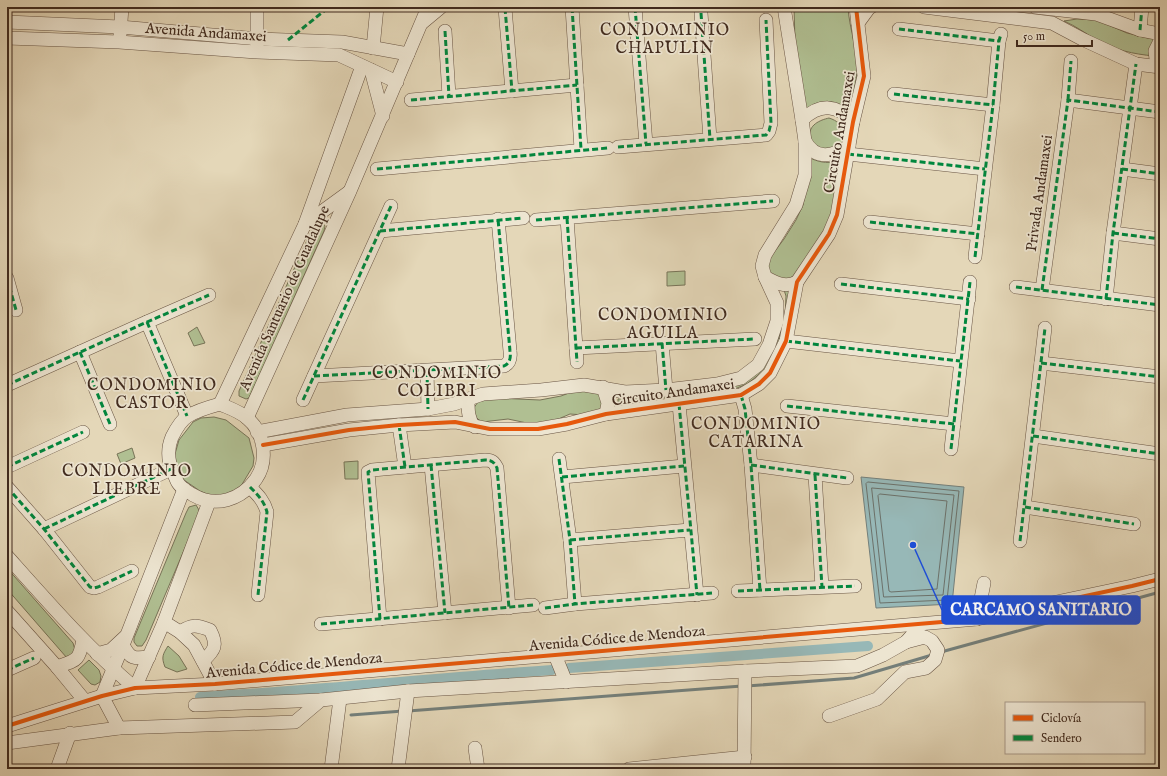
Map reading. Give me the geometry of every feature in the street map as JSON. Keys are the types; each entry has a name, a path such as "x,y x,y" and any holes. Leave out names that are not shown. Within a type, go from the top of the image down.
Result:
{"street":[{"path":"119,42 122,7"},
{"path":"257,7 257,45"},
{"path":"373,48 377,7"},
{"name":"Avenida Santuario de Guadalupe","path":"247,418 350,191 428,7"},
{"path":"422,23 441,7"},
{"path":"572,7 581,149"},
{"path":"635,7 646,144"},
{"name":"Circuito Andamaxei","path":"257,432 347,415 428,409 454,404 483,394 584,385 603,387 625,392 666,390 717,384 741,378 758,365 769,345 777,321 777,303 765,277 762,266 765,255 796,205 805,175 805,142 784,7"},
{"name":"Circuito Andamaxei","path":"263,445 349,430 400,431 455,422 476,427 496,429 538,429 567,424 606,414 741,395 759,384 770,373 786,341 797,282 829,234 837,215 851,152 853,122 864,76 856,7"},
{"path":"858,23 869,8 872,7"},
{"path":"924,7 1052,23 1084,40 1136,64 1160,67"},
{"path":"1035,7 1096,14 1140,30 1160,34"},
{"path":"1140,30 1142,7"},
{"path":"505,8 512,91"},
{"path":"1052,23 1054,9"},
{"path":"701,13 710,139"},
{"path":"377,169 581,149 766,135 771,124 766,20"},
{"name":"Avenida Andamaxei","path":"7,22 120,27 339,55 397,82"},
{"path":"899,29 1000,38 978,234 974,256"},
{"path":"446,31 449,96"},
{"name":"Avenida Andamaxei","path":"7,38 257,45 342,42 408,54"},
{"path":"1160,41 1155,51 1156,59 1160,63"},
{"name":"Privada Andamaxei","path":"1042,290 1068,100 1071,61"},
{"path":"1106,299 1113,233 1136,64"},
{"path":"367,68 382,116"},
{"path":"305,224 367,68"},
{"path":"411,100 577,85"},
{"path":"894,94 993,106"},
{"path":"1068,100 1160,112"},
{"path":"802,120 818,109 828,108 838,110 847,115 853,122"},
{"path":"805,142 808,147 823,155 851,152 985,169"},
{"path":"1122,169 1160,174"},
{"name":"Avenida Santuario de Guadalupe","path":"220,404 305,224 350,191"},
{"path":"380,231 498,219 567,218 773,201"},
{"path":"303,400 391,206"},
{"path":"320,213 327,218 332,231"},
{"path":"567,218 577,362"},
{"path":"314,376 504,366 509,362 510,351 498,219"},
{"path":"870,222 978,234"},
{"path":"1113,233 1160,239"},
{"path":"765,277 789,286 797,282"},
{"path":"7,278 16,310"},
{"path":"951,449 970,282"},
{"path":"842,284 969,299"},
{"path":"1016,287 1160,305"},
{"path":"7,385 147,322 209,296"},
{"path":"147,322 187,416"},
{"path":"1020,541 1045,328"},
{"path":"576,348 755,339"},
{"path":"786,341 960,361"},
{"path":"662,343 666,390"},
{"path":"80,352 110,424"},
{"path":"1041,363 1160,376"},
{"path":"427,371 428,409"},
{"path":"603,387 608,403 606,414"},
{"path":"741,395 745,409 760,590"},
{"path":"468,400 468,414 473,425 476,427"},
{"path":"220,404 235,410 247,418 257,432 263,445 262,464 258,476 250,487 236,497 222,501 209,502 200,499 184,489 178,483 169,460 170,444 176,428 187,416 203,408 220,404"},
{"path":"679,404 696,595"},
{"path":"787,406 954,424"},
{"path":"400,431 405,467"},
{"path":"7,467 83,432"},
{"path":"1032,436 1160,454"},
{"path":"559,459 570,540 575,604"},
{"path":"380,619 368,472 372,470 485,460 494,462 497,468 509,608"},
{"path":"431,465 445,613"},
{"path":"750,465 815,475 847,478"},
{"path":"562,477 684,466"},
{"path":"44,529 171,468"},
{"path":"815,475 822,587"},
{"path":"7,487 44,529 90,587 98,587 132,570"},
{"path":"250,487 261,498 268,512 258,595"},
{"path":"119,728 102,696 184,489"},
{"path":"7,556 97,654 135,688 164,622 209,502"},
{"path":"1024,507 1134,524"},
{"path":"570,540 690,530"},
{"name":"Avenida Códice de Mendoza","path":"7,726 85,701 135,688 215,684 977,619 1160,579"},
{"path":"977,619 984,583"},
{"path":"738,591 855,586"},
{"path":"321,624 712,593"},
{"path":"7,610 85,701"},
{"path":"164,622 180,632 194,645 215,684"},
{"path":"906,642 921,624"},
{"path":"180,632 189,626 210,630 215,639 212,652 203,661"},
{"path":"195,705 340,699 408,691 745,671 857,666 883,655 906,642 925,637 932,641 938,650 935,660 926,668 905,672 877,699 829,716"},
{"path":"57,667 77,659 81,654 84,640"},
{"path":"97,654 111,650 125,640"},
{"path":"125,640 127,653 132,657 147,660"},
{"path":"555,655 566,682"},
{"path":"7,670 34,658"},
{"path":"147,660 150,677 172,686"},
{"path":"629,769 744,763 745,671"},
{"path":"398,769 408,691"},
{"path":"331,769 340,699"},
{"path":"7,742 119,728 295,722 321,700"},
{"path":"57,769 70,733"},
{"path":"475,748 478,769"}],"green space":[{"path":"794,7 848,7 857,63 856,81 849,111 832,102 817,103 805,110 796,76"},
{"path":"1077,19 1097,20 1127,33 1159,39 1154,56 1131,53 1117,49 1097,40 1064,21"},
{"path":"829,118 839,123 844,131 845,135 842,145 838,150 815,149 810,137 811,129 815,124"},
{"path":"810,158 826,162 841,160 832,211 824,232 808,259 792,277 782,279 776,277 768,270 769,259 796,220 803,205"},
{"path":"317,222 322,222 325,226 324,231 249,398 246,399 239,396 239,391 313,227"},
{"path":"685,271 685,285 667,286 667,272"},
{"path":"784,290 789,290 785,317 786,296"},
{"path":"785,317 781,344 766,369 747,384 727,392 618,402 618,399 705,393 726,388 773,350"},
{"path":"197,327 205,343 194,346 188,333"},
{"path":"577,390 601,394 603,409 584,415 570,414 549,423 527,423 508,419 482,422 475,417 473,409 478,402 495,398 540,400 561,396"},
{"path":"214,417 226,420 249,438 254,458 253,466 241,486 234,491 218,497 200,491 184,480 178,474 173,461 179,440 193,422 201,418"},
{"path":"132,448 135,458 121,464 117,454"},
{"path":"358,461 358,479 345,479 344,462"},
{"path":"196,505 199,510 198,517 146,640 142,646 137,646 134,642 134,638 186,513 189,507"},
{"path":"7,568 73,643 75,650 73,657 67,658 7,589"},
{"path":"168,646 179,656 187,669 177,672 165,667 163,656"},
{"path":"89,660 99,670 101,676 100,682 95,685 91,684 78,670"}],"water":[{"path":"861,477 964,487 952,604 876,608"}],"waterway":[{"path":"941,652 1160,592"},
{"path":"569,668 868,646"},
{"path":"747,686 854,678 932,655"},
{"path":"200,697 552,670"},
{"path":"408,711 742,686"},
{"path":"351,715 403,711"}],"marked path":[{"path":"288,40 329,7"},
{"path":"572,7 581,149"},
{"path":"635,7 646,144"},
{"path":"1140,30 1142,7"},
{"path":"505,8 512,91"},
{"path":"701,13 710,139"},
{"path":"618,147 766,135 769,131 771,123 766,20"},
{"path":"899,29 999,41"},
{"path":"445,31 449,96"},
{"path":"975,257 1001,34"},
{"path":"1068,100 1071,61"},
{"path":"1106,299 1113,233 1136,64"},
{"path":"411,100 577,85"},
{"path":"894,94 993,105"},
{"path":"1042,290 1068,100 1160,112"},
{"path":"377,169 608,148"},
{"path":"848,154 985,169"},
{"path":"1122,169 1160,174"},
{"path":"536,220 773,201"},
{"path":"303,400 391,206"},
{"path":"380,231 523,218"},
{"path":"567,218 577,362"},
{"path":"314,376 506,365 510,360 510,354 498,219"},
{"path":"870,222 978,234"},
{"path":"1113,233 1160,239"},
{"path":"7,278 16,310"},
{"path":"951,449 970,282"},
{"path":"841,284 969,299"},
{"path":"1016,287 1160,305"},
{"path":"7,385 209,295"},
{"path":"147,322 187,416"},
{"path":"1020,541 1045,328"},
{"path":"576,348 755,339"},
{"path":"786,341 960,361"},
{"path":"662,343 666,390"},
{"path":"80,352 110,424"},
{"path":"1041,363 1160,377"},
{"path":"427,371 428,409"},
{"path":"741,395 745,409 751,465 760,590"},
{"path":"679,404 697,595"},
{"path":"787,406 954,424"},
{"path":"399,425 405,467"},
{"path":"7,467 83,432"},
{"path":"1033,436 1160,454"},
{"path":"559,459 570,540 575,604"},
{"path":"380,619 368,472 372,470 485,460 489,460 495,464 497,468 509,608"},
{"path":"431,465 445,613"},
{"path":"751,465 847,478"},
{"path":"562,477 684,466"},
{"path":"44,529 171,469"},
{"path":"815,475 822,587"},
{"path":"7,487 44,529 90,587 98,587 132,571"},
{"path":"250,487 262,501 267,512 258,595"},
{"path":"1025,507 1134,524"},
{"path":"570,540 690,530"},
{"path":"738,591 855,586"},
{"path":"545,608 575,604 712,593"},
{"path":"321,624 533,605"},
{"path":"7,670 34,658"}],"cycle path":[{"path":"263,445 349,430 399,425 455,422 490,429 538,429 567,424 606,414 741,395 759,384 770,373 786,341 797,282 829,234 837,215 853,122 864,76 856,7"},
{"path":"7,726 102,696 135,688 215,684 977,619 1160,579"}],"place":[{"name":"CARCAMO SANITARIO","path":"913,545"}],"district":[{"name":"CONDOMINIO CHAPULIN","path":"665,38"},
{"name":"CONDOMINIO AGUILA","path":"663,323"},
{"name":"CONDOMINIO COLIBRI","path":"437,381"},
{"name":"CONDOMINIO CASTOR","path":"152,393"},
{"name":"CONDOMINIO CATARINA","path":"756,432"},
{"name":"CONDOMINIO LIEBRE","path":"127,479"}]}
